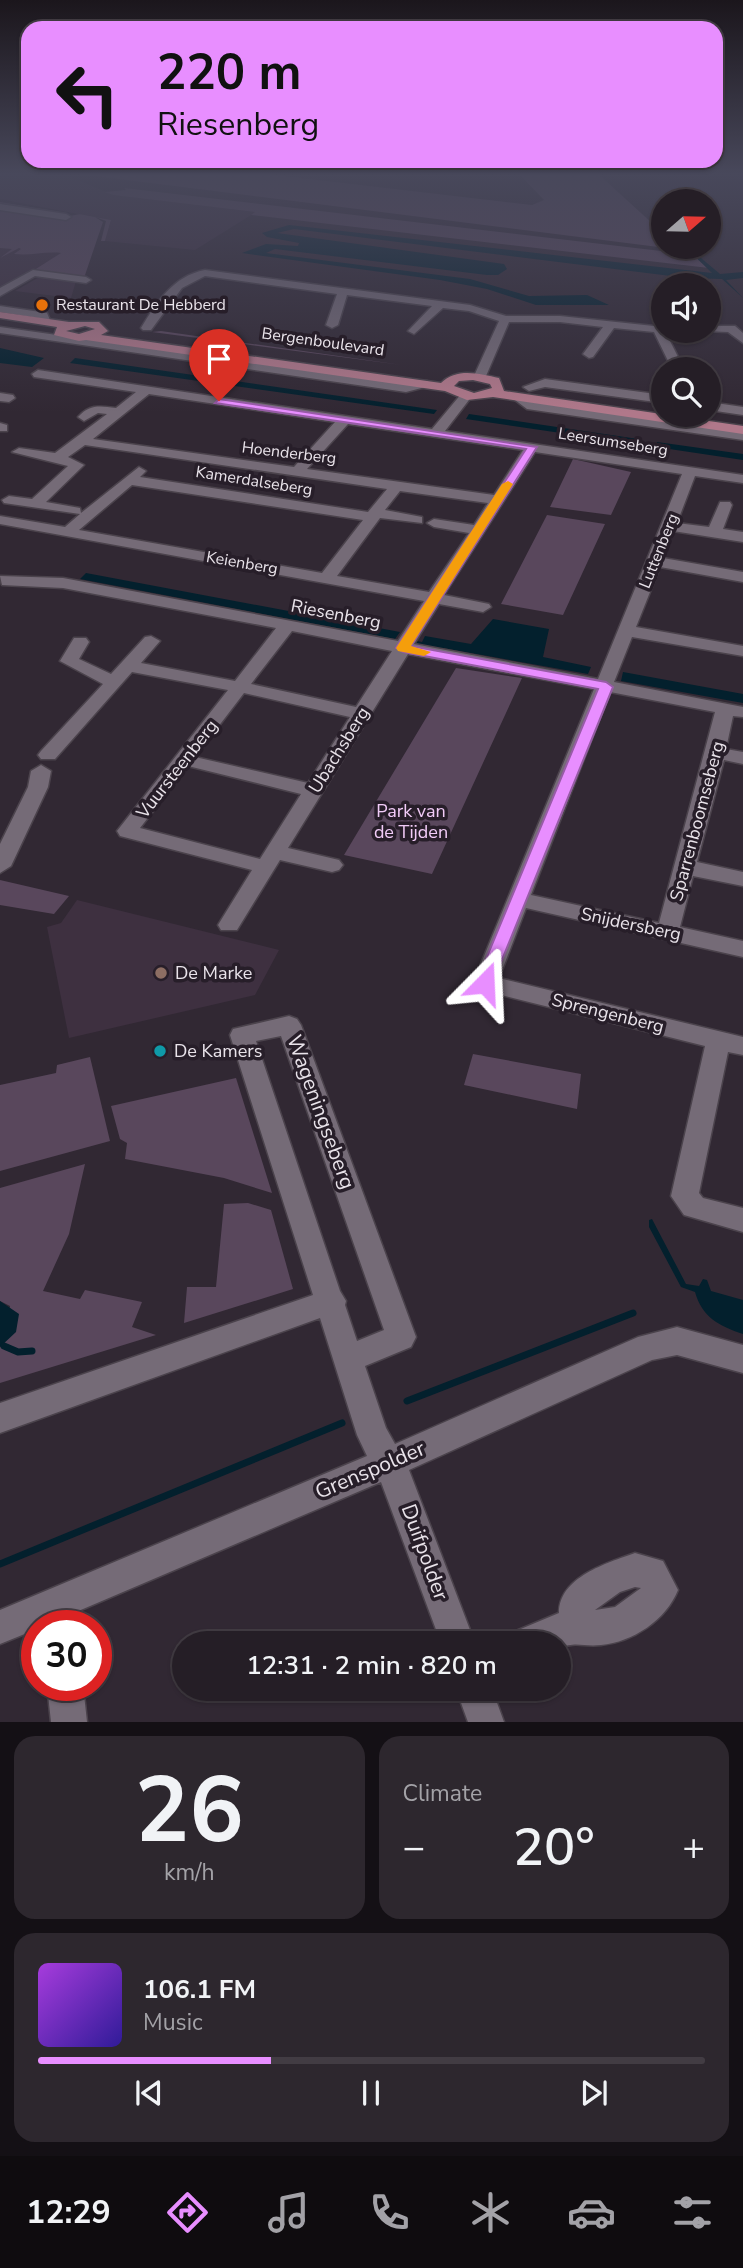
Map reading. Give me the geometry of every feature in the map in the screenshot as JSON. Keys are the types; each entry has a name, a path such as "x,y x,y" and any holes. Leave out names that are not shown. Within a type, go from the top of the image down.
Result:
{"main road":[{"path":"44,320 63,329"},
{"name":"Bergenboulevard","path":"0,324 63,329 91,323 103,328 452,383"},
{"path":"90,337 101,332 103,328"},
{"name":"Bergenboulevard","path":"63,329 69,338 90,337 117,344"},
{"path":"452,383 482,374 495,388 517,397 743,430"},
{"path":"452,383 466,396 495,388 529,387 651,404"},
{"name":"Bergenboulevard","path":"427,384 452,383"},
{"path":"721,415 743,418"}],"street":[{"path":"147,328 167,299 190,275 197,273 470,307 505,319 560,319 651,330"},
{"path":"0,293 33,274 86,280"},
{"path":"332,325 343,291"},
{"path":"414,331 440,304"},
{"path":"0,312 43,314 44,320"},
{"path":"482,374 505,319"},
{"path":"490,357 501,351 519,320"},
{"path":"589,354 610,326"},
{"name":"Bergenboulevard","path":"6,331 32,328"},
{"path":"721,328 731,328 743,340"},
{"name":"Bergenboulevard","path":"6,331 117,344 406,388 427,384"},
{"name":"Leersumseberg","path":"38,374 743,479"},
{"path":"529,387 545,383 651,397"},
{"path":"58,458 145,391"},
{"path":"436,433 466,396"},
{"path":"517,397 527,405 743,436"},
{"path":"721,408 743,411"},
{"path":"84,417 95,409 119,412"},
{"path":"297,472 344,421"},
{"name":"Hoenderberg","path":"82,441 497,500"},
{"name":"Ubachsberg","path":"229,925 532,447"},
{"path":"19,452 77,464 36,504"},
{"path":"69,531 161,453"},
{"name":"Luttenberg","path":"627,631 690,471"},
{"name":"Kamerdalseberg","path":"130,480 417,520"},
{"path":"327,578 397,485"},
{"path":"9,500 75,510"},
{"path":"714,533 725,505"},
{"name":"Keienberg","path":"0,520 483,607"},
{"path":"434,523 480,530"},
{"path":"669,526 743,537"},
{"path":"655,561 743,577"},
{"name":"Riesenberg","path":"2,580 63,583 734,710"},
{"name":"Vuursteenberg","path":"271,860 127,831 287,626"},
{"path":"627,631 743,651"},
{"name":"Sprengenberg","path":"627,631 485,983 718,1040"},
{"path":"0,866 38,787 45,763 151,641"},
{"path":"80,642 69,661 113,682"},
{"path":"128,666 241,687 362,714"},
{"name":"Sparrenboomseberg","path":"667,933 716,753 734,710"},
{"path":"716,753 743,758"},
{"path":"185,760 314,790"},
{"path":"271,860 332,865"},
{"path":"686,867 743,878"},
{"name":"Snijdersberg","path":"518,899 743,949"},
{"name":"Wageningseberg","path":"348,1359 401,1337 289,1025 243,1035 332,1301 348,1359 373,1435 387,1464"},
{"path":"743,1046 718,1040 685,1196 694,1207 743,1220"},
{"path":"0,1418 332,1301"},
{"name":"Grenspolder","path":"68,1610 387,1464 667,1342 689,1343 743,1359"},
{"name":"Duifpolder","path":"387,1464 400,1485 454,1631"},
{"name":"Grenspolder","path":"0,1627 21,1622"},
{"path":"558,1631 576,1624"},
{"path":"67,1701 69,1722"},
{"path":"478,1701 485,1722"}],"shaded area":[{"path":"0,252 62,253 0,290"},
{"path":"41,276 76,281 71,298 15,291"},
{"name":"De Marke","path":"77,900 279,950 255,995 69,1038 47,927 61,923"}],"green space":[{"path":"16,252 93,252 84,278 34,270 61,253 14,254"},
{"path":"574,252 651,252 651,259 699,259 709,268"},
{"path":"161,331 402,365 152,332"},
{"path":"573,459 631,472 611,515 550,507"},
{"path":"547,515 605,524 563,615 501,604"},
{"name":"Park van de Tijden","path":"456,668 522,678 432,874 344,855"},
{"path":"0,880 69,896 54,914 0,905"},
{"path":"473,1054 581,1074 577,1109 464,1085"},
{"path":"90,1057 110,1141 0,1171 0,1085 56,1073 57,1065"},
{"path":"236,1078 272,1193 224,1178 125,1159 127,1143 120,1139 111,1106"},
{"path":"85,1164 69,1234 43,1291 80,1299 85,1290 142,1302 132,1327 156,1335 0,1383 0,1347 4,1345 10,1306 0,1301 0,1188"},
{"path":"248,1203 271,1210 293,1289 184,1323 187,1287 216,1287 224,1204"}],"water":[{"path":"267,252 470,279 529,296 587,295 609,305 536,305 487,289 242,253"},
{"path":"302,252 419,252 504,264 507,269 498,275"},
{"path":"481,252 530,252 712,273 651,274"},
{"path":"697,259 702,259 719,273 712,273"},
{"path":"743,272 743,278 726,280 743,298 722,279 721,274"},
{"path":"0,348 44,358 32,367 0,363"},
{"path":"75,358 437,410 434,414 70,363"},
{"path":"469,414 638,439 636,444 466,419"},
{"path":"657,442 743,454 743,460 656,447"},
{"path":"86,573 400,632 395,639 80,579"},
{"path":"493,619 549,629 543,657 591,667 588,674 421,644 425,636 471,644"},
{"path":"623,672 743,694 743,703 621,681"},
{"path":"652,1219 686,1284 699,1286 703,1279 707,1280 711,1291 743,1300 743,1334 726,1328 713,1319 702,1308 695,1292 681,1287 649,1227 649,1220"},
{"path":"0,1301 19,1314 16,1332 0,1347"}],"waterway":[{"path":"418,643 442,648"},
{"path":"407,1401 633,1313"},
{"path":"4,1346 18,1352 32,1351"},
{"path":"0,1564 342,1423"}],"slow traffic":[{"path":"424,652 403,648 508,484"}],"place":[{"name":"Restaurant De Hebberd","path":"42,305"},
{"name":"De Marke","path":"161,973"},
{"name":"De Kamers","path":"160,1051"}],"route":[{"path":"219,401 532,447 403,648 606,687 485,983"}]}
